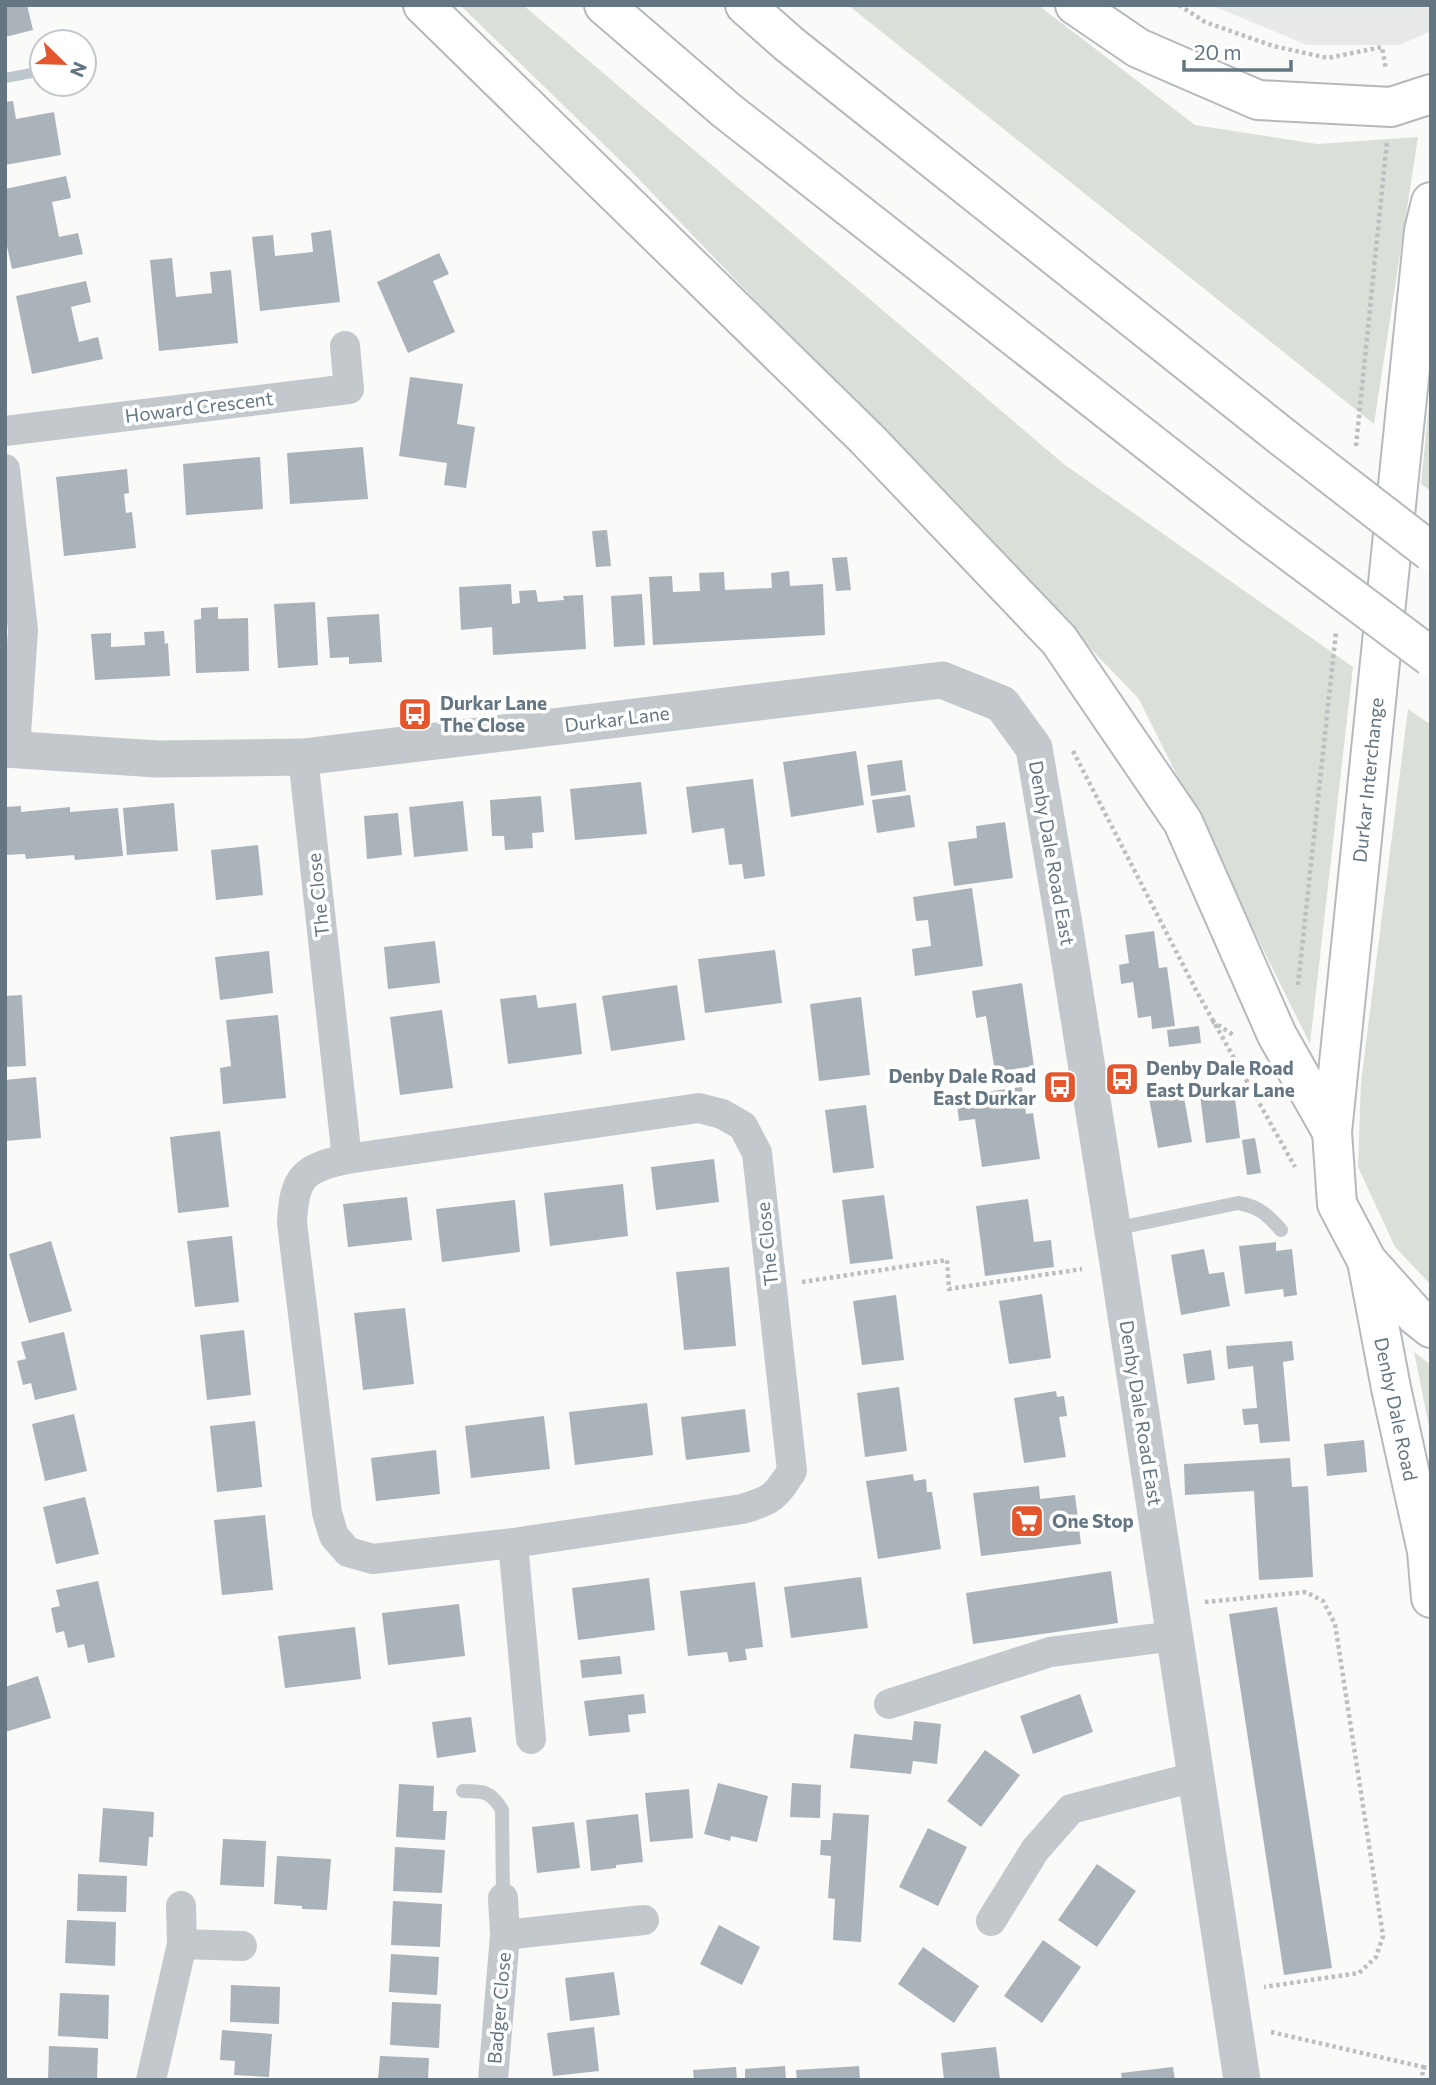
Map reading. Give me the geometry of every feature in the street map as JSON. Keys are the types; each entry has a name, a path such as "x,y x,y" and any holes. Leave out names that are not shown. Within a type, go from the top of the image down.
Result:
{"main road":[{"path":"423,5 866,438 1059,640 1183,822 1277,1035 1332,1132"},
{"path":"604,5 726,110 1252,523 1431,657"},
{"path":"745,5 811,61 1285,439 1431,552"},
{"path":"1075,5 1138,48 1258,100 1391,107 1431,94"},
{"name":"Durkar Interchange","path":"1431,202 1424,231 1332,1132 1337,1204 1367,1261 1416,1316 1431,1328"},
{"name":"Denby Dale Road","path":"1367,1261 1391,1388 1427,1551 1431,1598"}],"street":[{"name":"Howard Crescent","path":"5,431 349,389 345,346"},
{"path":"5,469 23,630 10,749"},
{"name":"Durkar Lane","path":"10,749 157,759 303,757 942,680 1002,704 1034,748"},
{"name":"Denby Dale Road East","path":"1034,748 1115,1246 1242,2080"},
{"name":"The Close","path":"303,757 347,1159"},
{"name":"The Close","path":"699,1108 723,1114 743,1126 757,1153 792,1471 781,1488 767,1502 742,1509 373,1559 348,1552 334,1536 327,1513 292,1223 293,1197 306,1173 325,1163 347,1159 699,1108"},
{"path":"513,1542 531,1739"},
{"path":"889,1704 1050,1652 1172,1620"},
{"path":"991,1920 1035,1850 1070,1809 1195,1777"},
{"name":"Badger Close","path":"493,2080 505,1935 503,1898"},
{"path":"151,2080 182,1944 181,1906"},
{"name":"Badger Close","path":"505,1935 644,1920"},
{"path":"182,1944 242,1946"}],"lane":[{"path":"1115,1246 1238,1203 1252,1205 1267,1213 1281,1230"},
{"path":"463,1791 482,1791 495,1799 502,1810 503,1898"}],"path":[{"path":"1072,750 1197,992 1313,1198 1337,1204"},
{"path":"772,1286 947,1260 949,1289 1115,1246"},
{"path":"1172,1620 1306,1592 1323,1601 1335,1624 1383,1936 1376,1958 1359,1973 1230,2008"},
{"path":"1230,2008 1431,2069"},
{"path":"1422,2080 1423,2067"}],"shaded area":[{"path":"460,5 523,5 1065,465 1353,667 1310,1044 1139,699 628,168"},
{"path":"848,5 1038,5 1195,125 1317,144 1418,137 1374,424"},
{"path":"1211,5 1431,5 1431,31 1400,45 1307,45"},
{"path":"1431,384 1431,491 1421,484"},
{"path":"1408,709 1431,725 1431,1285 1395,1247 1358,1167 1361,1083"},
{"path":"1414,1352 1431,1365 1431,1436"}],"building":[{"path":"5,5 27,5 33,28 5,37"},
{"path":"13,101 16,119 54,112 61,155 5,165 5,102"},
{"path":"66,176 71,198 52,202 59,237 78,233 83,254 12,269 5,237 5,189"},
{"path":"331,230 340,302 260,311 252,237 273,235 275,256 313,252 311,233"},
{"path":"439,253 449,274 433,281 455,332 408,353 377,282"},
{"path":"172,258 176,297 212,293 210,272 231,270 238,343 159,351 150,260"},
{"path":"86,281 91,302 71,307 79,342 98,337 103,359 32,374 16,296"},
{"path":"410,377 463,384 457,424 475,427 466,488 444,485 447,463 399,456"},
{"path":"363,447 368,499 290,504 287,453"},
{"path":"260,457 263,509 186,515 183,464"},
{"path":"127,469 129,493 124,494 126,513 132,512 136,548 64,556 56,477"},
{"path":"607,530 611,566 596,567 592,531"},
{"path":"847,557 851,590 836,591 832,558"},
{"path":"789,571 790,586 823,584 825,635 653,645 649,577 672,576 673,592 700,591 699,573 724,572 725,590 772,588 771,573"},
{"path":"511,584 512,604 520,603 519,591 536,590 538,602 583,595 586,649 493,655 492,627 461,630 459,587"},
{"path":"642,594 645,645 614,647 611,596"},
{"path":"315,602 318,665 278,668 274,604"},
{"path":"218,607 218,619 248,618 249,671 196,673 194,620 201,619 201,608"},
{"path":"379,614 382,662 349,664 349,657 330,658 327,617"},
{"path":"164,631 165,644 168,643 170,676 95,680 91,634 111,633 111,647 145,645 144,632"},
{"path":"856,751 864,805 791,817 783,762"},
{"path":"902,760 906,791 871,796 867,765"},
{"path":"753,779 765,876 744,879 742,864 729,865 724,828 692,833 686,787"},
{"path":"641,782 647,834 575,840 570,789"},
{"path":"910,795 915,827 877,833 872,800"},
{"path":"541,796 544,832 532,833 533,848 505,850 504,836 492,836 490,800"},
{"path":"463,801 468,851 414,857 409,807"},
{"path":"174,803 178,851 127,855 123,808"},
{"path":"21,806 21,812 70,807 70,812 118,808 123,856 75,860 74,855 26,859 25,854 5,855 5,807"},
{"path":"398,813 402,855 367,859 364,816"},
{"path":"1005,822 1013,878 954,886 948,842 977,838 976,826"},
{"path":"258,845 263,895 216,900 211,850"},
{"path":"972,888 983,966 915,976 912,949 931,946 928,920 916,921 913,897"},
{"path":"1154,931 1159,968 1167,967 1175,1026 1152,1029 1151,1016 1138,1018 1133,982 1121,984 1119,965 1129,963 1125,935"},
{"path":"435,941 440,983 388,989 384,947"},
{"path":"775,950 782,1003 705,1013 698,959"},
{"path":"269,951 273,993 220,1000 215,957"},
{"path":"1022,983 1034,1066 995,1072 986,1016 976,1018 972,991"},
{"path":"677,985 685,1040 611,1051 602,996"},
{"path":"22,995 26,1066 5,1067 5,996"},
{"path":"536,995 538,1008 576,1003 582,1054 508,1064 500,999"},
{"path":"861,997 870,1075 819,1081 810,1004"},
{"path":"442,1010 453,1088 400,1095 390,1017"},
{"path":"278,1015 286,1098 223,1104 220,1068 231,1066 226,1020"},
{"path":"1199,1026 1201,1043 1169,1047 1167,1030"},
{"path":"36,1077 41,1138 5,1141 5,1080"},
{"path":"1022,1087 1026,1114 1033,1113 1040,1159 982,1167 975,1119 959,1121 956,1096"},
{"path":"1234,1090 1240,1138 1206,1143 1200,1095"},
{"path":"1183,1092 1192,1142 1158,1148 1149,1098"},
{"path":"866,1105 874,1168 833,1173 825,1110"},
{"path":"220,1131 229,1207 178,1213 170,1137"},
{"path":"1255,1138 1261,1173 1247,1175 1242,1140"},
{"path":"714,1159 719,1202 656,1210 651,1167"},
{"path":"623,1184 628,1236 550,1246 544,1193"},
{"path":"884,1195 893,1259 850,1264 842,1200"},
{"path":"407,1197 412,1240 348,1247 343,1204"},
{"path":"1028,1199 1034,1242 1051,1240 1054,1267 985,1276 976,1206"},
{"path":"515,1200 520,1252 442,1262 436,1209"},
{"path":"232,1236 239,1302 195,1307 187,1241"},
{"path":"51,1241 72,1311 29,1323 9,1254"},
{"path":"1276,1242 1276,1251 1292,1249 1297,1295 1284,1297 1283,1289 1245,1294 1239,1246"},
{"path":"1204,1249 1209,1274 1224,1272 1230,1306 1181,1315 1171,1255"},
{"path":"729,1267 736,1346 684,1350 676,1272"},
{"path":"1042,1294 1051,1358 1009,1364 999,1301"},
{"path":"896,1295 904,1360 862,1365 853,1301"},
{"path":"405,1308 414,1384 363,1390 354,1313"},
{"path":"244,1330 251,1395 207,1400 200,1335"},
{"path":"64,1332 77,1390 35,1400 31,1383 23,1385 17,1361 26,1359 21,1342"},
{"path":"1292,1341 1294,1360 1283,1362 1290,1441 1260,1443 1258,1424 1244,1425 1242,1409 1257,1408 1253,1366 1228,1369 1226,1346"},
{"path":"1211,1350 1215,1380 1187,1384 1183,1354"},
{"path":"899,1387 907,1451 865,1457 857,1393"},
{"path":"1056,1391 1057,1397 1064,1396 1067,1416 1059,1417 1066,1457 1024,1463 1014,1398"},
{"path":"647,1403 653,1455 575,1465 569,1412"},
{"path":"745,1409 750,1452 686,1460 681,1417"},
{"path":"74,1414 87,1471 45,1481 32,1424"},
{"path":"544,1416 550,1469 471,1478 465,1426"},
{"path":"255,1421 262,1487 217,1492 210,1426"},
{"path":"1364,1440 1367,1472 1327,1476 1324,1444"},
{"path":"436,1450 440,1494 376,1501 371,1458"},
{"path":"1290,1458 1292,1487 1308,1486 1313,1577 1259,1580 1254,1491 1185,1495 1184,1464"},
{"path":"913,1474 914,1481 926,1479 927,1492 932,1492 941,1549 878,1559 866,1481"},
{"name":"One Stop","path":"1039,1486 1040,1499 1075,1495 1081,1544 981,1556 973,1493"},
{"path":"85,1497 99,1554 56,1564 43,1507"},
{"path":"265,1515 273,1590 222,1595 214,1520"},
{"path":"1111,1571 1118,1623 973,1644 966,1593"},
{"path":"861,1577 868,1628 791,1638 784,1587"},
{"path":"649,1578 655,1630 578,1640 572,1588"},
{"path":"98,1581 115,1657 88,1663 84,1644 68,1648 64,1631 56,1633 51,1608 60,1606 56,1590"},
{"path":"755,1582 763,1647 745,1649 747,1660 729,1662 727,1652 688,1656 680,1591"},
{"path":"459,1604 465,1656 388,1665 382,1613"},
{"path":"1277,1607 1332,1968 1284,1975 1229,1614"},
{"path":"355,1627 361,1679 285,1688 278,1636"},
{"path":"620,1656 622,1674 582,1678 580,1660"},
{"path":"38,1676 51,1718 5,1732 5,1687"},
{"path":"644,1694 646,1713 628,1715 630,1732 589,1736 584,1701"},
{"path":"1080,1694 1093,1732 1033,1754 1020,1716"},
{"path":"471,1717 476,1752 437,1758 432,1722"},
{"path":"914,1721 941,1724 937,1764 913,1761 911,1774 850,1768 854,1734 912,1740"},
{"path":"985,1750 1020,1775 981,1827 947,1801"},
{"path":"718,1783 768,1796 757,1842 731,1836 730,1841 704,1834"},
{"path":"792,1783 821,1785 820,1818 790,1817"},
{"path":"399,1784 434,1786 433,1811 447,1811 445,1840 396,1837"},
{"path":"689,1789 693,1838 650,1842 645,1793"},
{"path":"103,1808 154,1812 153,1837 149,1837 147,1866 99,1862"},
{"path":"833,1813 869,1815 861,1942 833,1940 835,1899 828,1898 831,1856 820,1855 821,1840 831,1840"},
{"path":"638,1814 643,1862 591,1871 586,1820"},
{"path":"574,1822 580,1868 537,1873 532,1827"},
{"path":"928,1828 967,1847 938,1906 899,1887"},
{"path":"223,1839 266,1841 264,1887 220,1885"},
{"path":"395,1847 445,1850 442,1893 393,1891"},
{"path":"277,1856 331,1859 327,1910 274,1904"},
{"path":"1097,1864 1136,1891 1097,1947 1058,1920"},
{"path":"78,1874 127,1876 126,1912 77,1911"},
{"path":"393,1901 442,1904 440,1947 391,1945"},
{"path":"67,1920 116,1922 115,1966 65,1963"},
{"path":"719,1925 760,1947 742,1985 700,1964"},
{"path":"1043,1940 1081,1967 1042,2023 1004,1996"},
{"path":"923,1947 979,1986 954,2023 898,1984"},
{"path":"391,1954 439,1957 437,1995 389,1992"},
{"path":"614,1972 620,2015 570,2021 565,1978"},
{"path":"231,1985 280,1987 279,2024 230,2022"},
{"path":"60,1993 109,1995 108,2039 58,2036"},
{"path":"392,2002 441,2004 439,2048 390,2045"},
{"path":"594,2027 599,2071 553,2076 547,2033"},
{"path":"222,2030 272,2034 269,2077 234,2075 235,2061 220,2060"},
{"path":"49,2046 98,2048 97,2080 48,2080"},
{"path":"996,2047 1000,2080 944,2080 941,2053"},
{"path":"380,2056 429,2058 428,2080 378,2080"},
{"path":"785,2066 786,2080 745,2080 745,2069"},
{"path":"859,2066 860,2080 797,2080 796,2070"},
{"path":"736,2067 737,2080 694,2080 693,2070"},
{"path":"1173,2067 1175,2080 1122,2080 1121,2073"}],"waterway":[{"path":"5,78 28,74"}],"place":[{"name":"Durkar Lane The Close","path":"415,714"},
{"name":"Denby Dale Road East Durkar Lane","path":"1122,1079"},
{"name":"Denby Dale Road East Durkar","path":"1060,1087"},
{"name":"One Stop","path":"1027,1521"}]}
